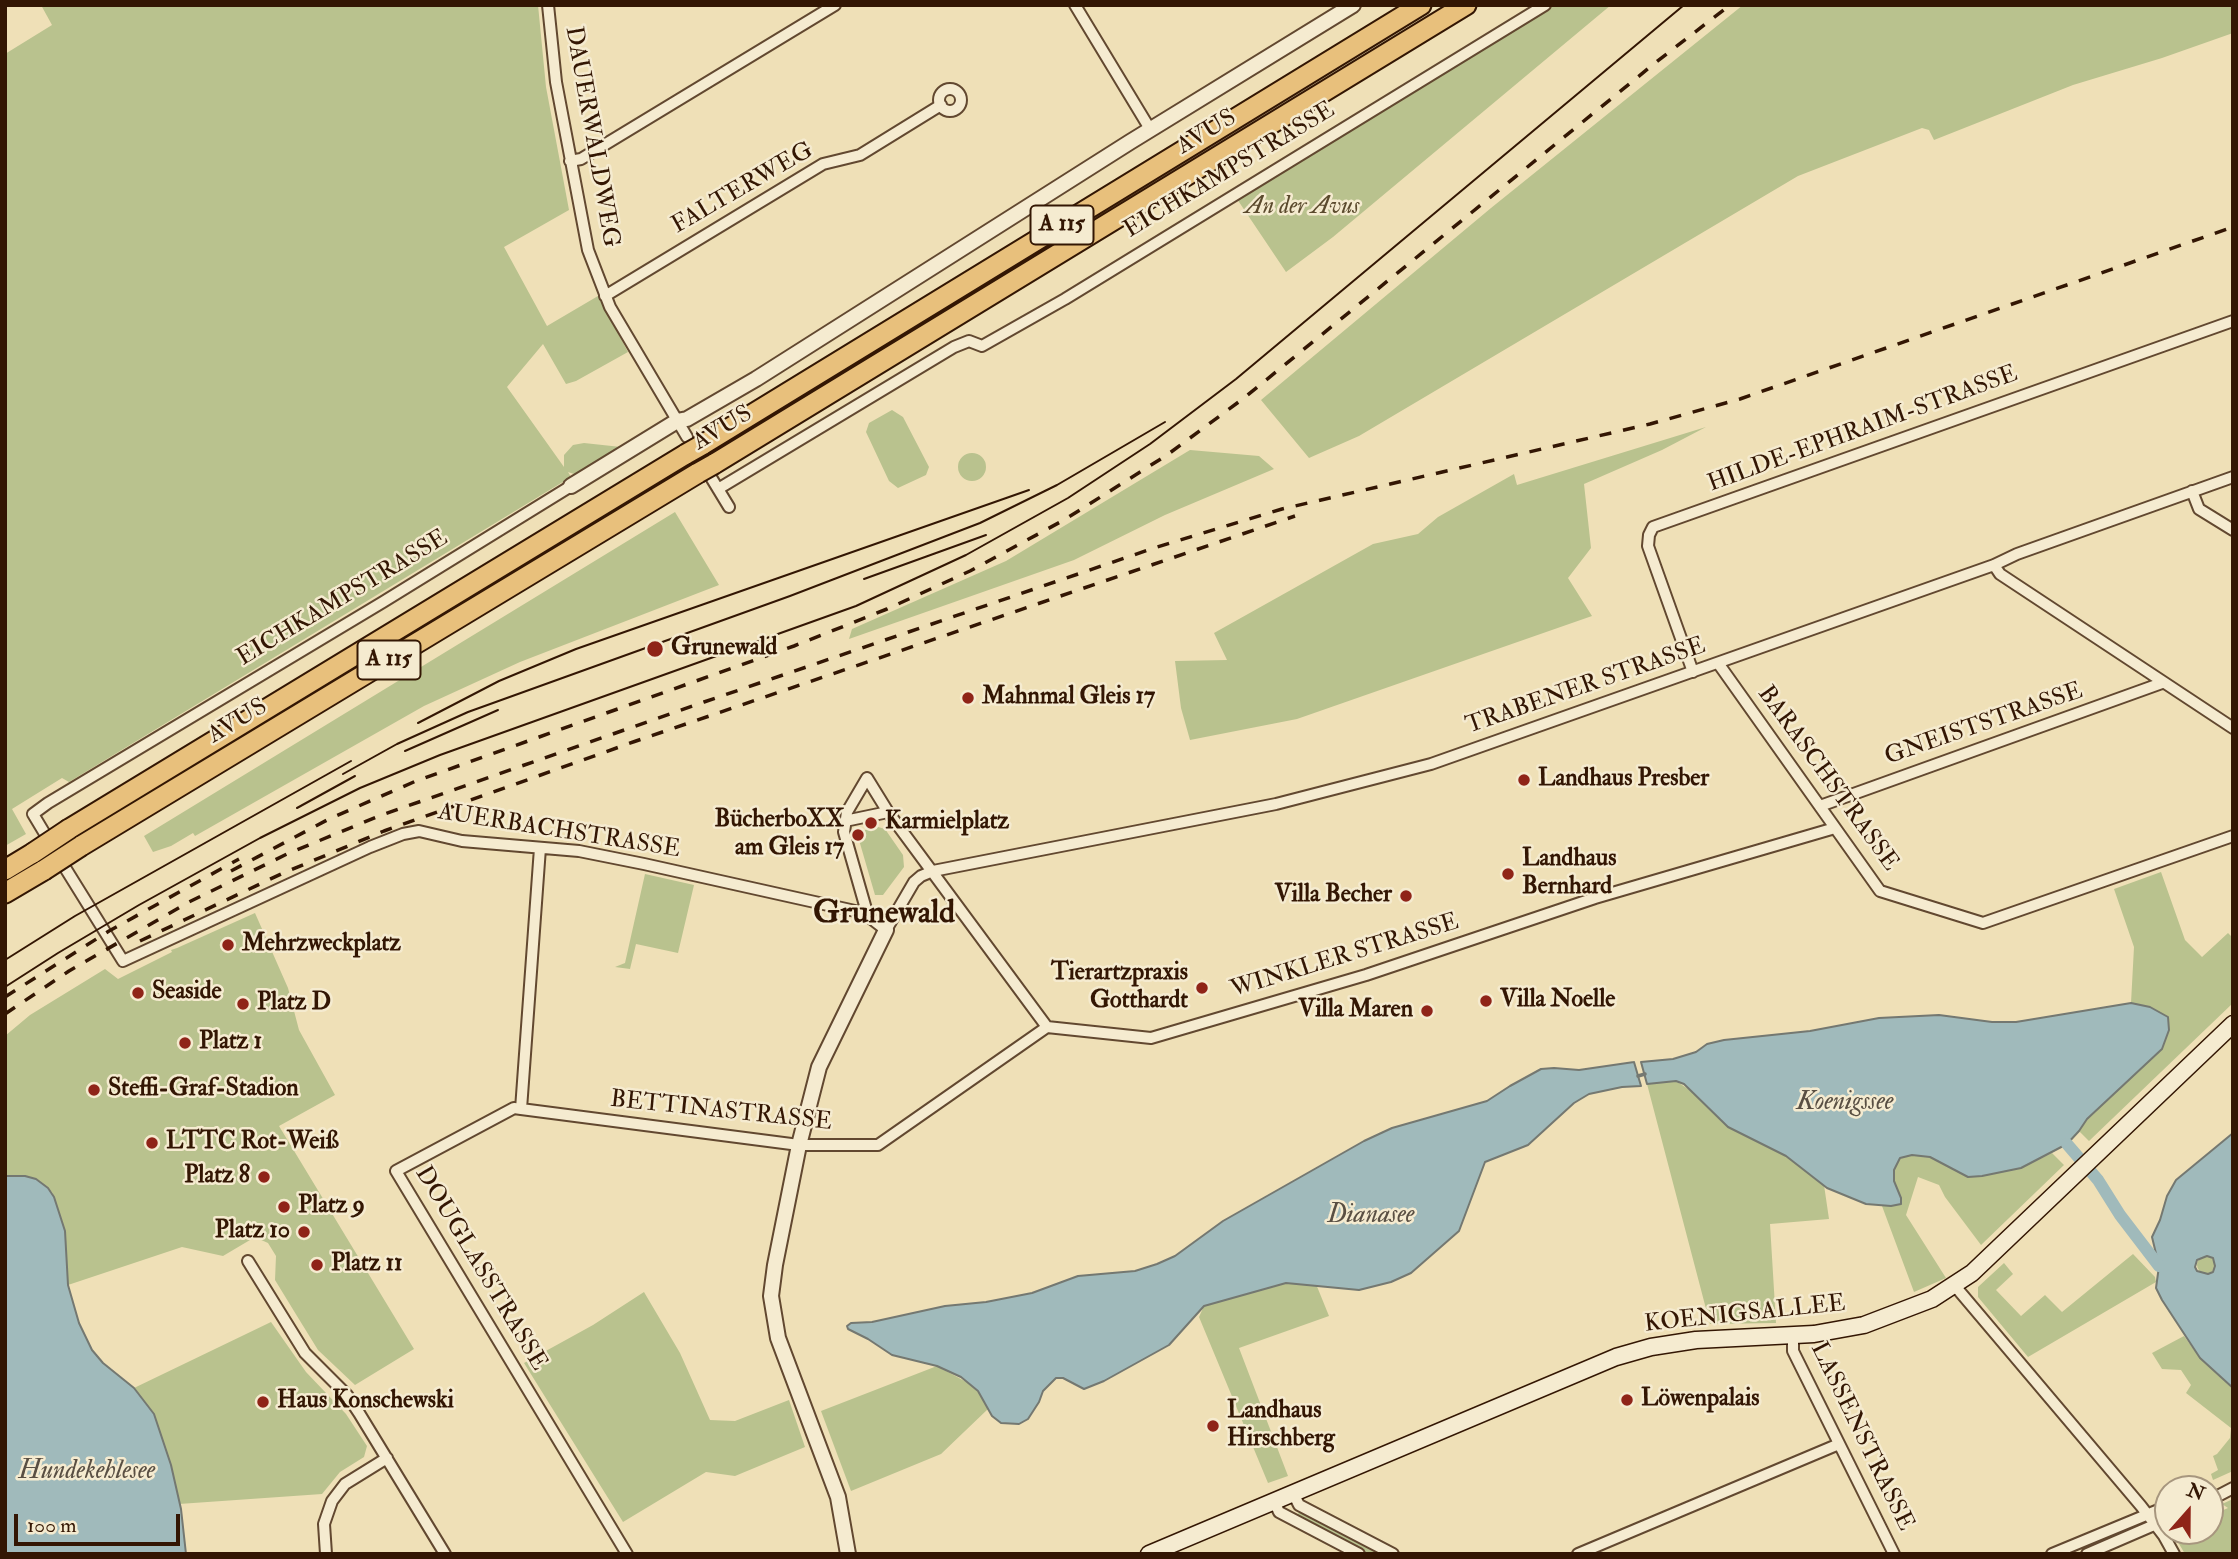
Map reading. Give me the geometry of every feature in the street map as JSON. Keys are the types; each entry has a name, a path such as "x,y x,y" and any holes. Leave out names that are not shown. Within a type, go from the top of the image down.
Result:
{"highway":[{"name":"AVUS","path":"5,870 692,445 1421,5"},
{"name":"AVUS","path":"5,894 81,846 711,476 1466,5"}],"main road":[{"name":"KOENIGSALLEE","path":"1149,1554 1590,1366 1624,1354 1696,1340 1793,1337 1864,1325 1932,1299 1972,1273 2233,1024"}],"street":[{"name":"DAUERWALDWEG","path":"548,5 556,82 586,242 605,296 677,421"},
{"path":"570,161 581,159 835,5"},
{"path":"1075,5 1150,130"},
{"name":"EICHKAMPSTRASSE","path":"33,814 677,421 687,419 756,379 1353,5"},
{"name":"EICHKAMPSTRASSE","path":"711,476 954,347 969,341 982,346 1065,299 1545,5"},
{"name":"FALTERWEG","path":"605,296 823,164 860,155 940,105"},
{"name":"HILDE-EPHRAIM-STRASSE","path":"1693,672 1648,546 1653,527 2233,321"},
{"path":"677,421 692,445"},
{"path":"711,476 729,507"},
{"name":"TRABENER STRASSE","path":"933,871 1276,804 1431,764 1994,565 2017,554 2233,477"},
{"path":"2192,491 2199,509 2233,530"},
{"path":"1994,565 2000,574 2233,728"},
{"name":"BARASCHSTRASSE","path":"1718,663 1880,891 1983,923 2233,836"},
{"name":"GNEISTSTRASSE","path":"1819,806 2162,683"},
{"path":"868,916 844,832 847,813 867,778 888,812 1047,1027"},
{"path":"845,821 888,812"},
{"name":"AUERBACHSTRASSE","path":"33,814 123,961 358,852 403,834 424,831 462,841 579,851 644,864 868,916 886,930"},
{"name":"WINKLER STRASSE","path":"1047,1027 1151,1038 1366,975 1595,898 1835,828"},
{"path":"521,1109 540,848"},
{"path":"848,1554 838,1497 778,1338 772,1309 775,1265 799,1145 819,1067 886,930 914,882 933,871"},
{"name":"BETTINASTRASSE","path":"521,1109 799,1145 878,1145 1047,1027"},
{"name":"DOUGLASSTRASSE","path":"521,1109 513,1108 396,1171 627,1554"},
{"path":"248,1261 305,1353 347,1395 445,1554"},
{"path":"1955,1286 2154,1523"},
{"name":"LASSENSTRASSE","path":"1793,1337 1793,1351 1894,1554"},
{"path":"1578,1554 1839,1444"},
{"path":"326,1554 324,1530 332,1501 345,1484 387,1458"},
{"path":"1293,1493 1299,1505 1393,1554"},
{"path":"1274,1502 1279,1512 1359,1554"},
{"path":"2052,1554 2154,1512"},
{"path":"2087,1554 2154,1524"}],"green space":[{"path":"41,5 538,5 546,87 569,210 504,247 547,326 598,296 628,352 566,384 543,344 507,387 564,467 564,455 573,445 584,443 621,447 577,475 568,472 571,477 69,782 62,778 12,809 26,834 5,846 5,54 52,25"},
{"name":"An der Avus","path":"1553,5 1611,5 1333,237 1286,272 1237,199"},
{"path":"1743,5 2233,5 2233,33 2073,85 1934,140 1929,130 1922,128 1798,176 1359,436 1309,458 1261,400 1491,208"},
{"path":"892,410 903,417 929,467 926,475 898,488 889,481 866,432 869,423"},
{"path":"1706,427 1662,450 1584,484 1591,548 1568,578 1592,616 1297,719 1190,740 1181,708 1175,661 1227,660 1214,633 1373,544 1418,534 1438,517 1514,474 1517,485"},
{"path":"1190,450 1259,456 1274,469 1165,515 1074,560 849,639 852,629 1006,561"},
{"path":"972,453 982,457 986,467 982,477 972,481 962,477 958,467 962,457"},
{"path":"675,512 719,585 520,662 424,706 195,836 193,833 171,846 153,852 144,836"},
{"path":"878,827 885,829 903,855 904,867 883,895 875,895 859,840 865,830"},
{"path":"2161,872 2185,940 2202,957 2228,933 2233,938 2233,1003 2089,1141 2079,1131 2087,1119 2162,1049 2169,1030 2169,1022 2150,1007 2131,1003 2134,947 2114,889"},
{"path":"645,874 694,885 678,953 636,944 630,969 615,967 625,963"},
{"name":"LTTC Rot-Weiß","path":"255,913 288,988 299,1030 335,1095 279,1126 414,1349 355,1385 318,1350 297,1316 275,1280 276,1256 268,1243 259,1239 250,1240 223,1256 182,1247 68,1285 65,1231 52,1192 25,1176 5,1176 5,1036 30,1015 105,969 118,979 172,952 171,950"},
{"path":"1676,1081 1691,1091 1728,1127 1786,1156 1824,1185 1829,1219 1770,1224 1776,1323 1710,1324 1647,1084"},
{"path":"2052,1153 2064,1165 1981,1245 1939,1185 1918,1177 1906,1215 1946,1278 1914,1292 1882,1206 1891,1206 1901,1198 1894,1181 1894,1170 1900,1158 1912,1155 1930,1157 1968,1177 2021,1168"},
{"path":"2133,1254 2155,1277 2156,1282 2028,1357 1978,1297 1978,1287 2004,1263 2013,1274 1996,1290 2021,1316 2045,1295 2062,1312"},
{"path":"2202,1256 2210,1256 2215,1265 2213,1272 2202,1274 2197,1269 2197,1261"},
{"path":"1286,1283 1316,1284 1329,1316 1239,1348 1288,1476 1268,1483 1199,1317 1204,1306"},
{"path":"644,1292 680,1353 710,1420 735,1421 789,1400 805,1447 735,1476 706,1472 623,1522 524,1363 593,1325"},
{"path":"271,1322 306,1372 346,1414 367,1446 364,1457 340,1472 322,1494 179,1504 171,1465 154,1414 134,1388"},
{"path":"2184,1336 2200,1358 2233,1388 2233,1471 2224,1475 2211,1474 2218,1470 2213,1456 2230,1438 2231,1428 2186,1393 2191,1385 2181,1370 2162,1369 2152,1353"},
{"path":"937,1366 970,1384 978,1391 988,1409 941,1454 851,1491 821,1411"},
{"path":"2233,1499 2233,1553 2185,1554 2180,1545 2224,1545 2224,1510 2228,1508 2224,1503"},
{"path":"1301,1512 1381,1554 1369,1554 1295,1515"}],"water":[{"name":"Koenigssee","path":"2131,1003 2150,1007 2168,1017 2169,1030 2162,1049 2087,1119 2067,1144 2021,1168 1982,1176 1968,1177 1930,1157 1912,1155 1900,1158 1894,1170 1894,1181 1901,1204 1891,1206 1866,1204 1827,1188 1786,1156 1728,1127 1684,1084 1676,1081 1647,1084 1641,1062 1673,1059 1696,1052 1707,1044 1724,1040 1810,1031 1879,1018 1939,1015 1992,1022 2016,1022"},
{"name":"Dianasee","path":"1634,1062 1641,1086 1589,1094 1574,1103 1528,1145 1485,1162 1459,1231 1411,1273 1391,1282 1359,1290 1286,1283 1204,1306 1169,1345 1104,1381 1084,1389 1063,1378 1056,1378 1043,1391 1028,1419 1019,1424 1001,1423 992,1416 978,1391 961,1377 937,1366 892,1355 848,1329 847,1326 851,1323 872,1322 945,1306 986,1302 1032,1293 1078,1276 1135,1271 1157,1264 1175,1256 1223,1221 1364,1141 1392,1128 1487,1101 1541,1069 1579,1070"},
{"path":"2233,1133 2233,1388 2200,1358 2156,1288 2159,1266 2152,1237 2176,1180","holes":["2207,1256 2213,1258 2213,1272 2208,1274 2197,1271 2197,1260"]},
{"name":"Hundekehlesee","path":"5,1176 36,1179 48,1188 54,1197 65,1231 68,1285 79,1323 92,1350 103,1363 134,1388 154,1414 171,1465 181,1509 186,1554 5,1554"}],"waterway":[{"path":"1638,1076 1645,1074"},
{"path":"2067,1144 2098,1180 2120,1215 2159,1266"}],"tram line":[{"path":"5,987 139,905 260,838 360,788 440,755 856,606 966,555 1068,498 1150,444 1236,379 1684,5"},
{"path":"343,774 397,744 468,712 790,596 980,523 1057,485 1165,422"},
{"path":"418,723 499,681 576,649 1029,490"},
{"path":"864,579 986,535"},
{"path":"405,751 498,710"},
{"path":"5,960 75,916 351,761"},
{"path":"297,808 355,776"}],"railway":[{"path":"231,871 329,819 416,781 794,646 887,609 970,571 1064,520 1167,455 1244,398 1730,5"},
{"path":"5,1014 69,971 189,902 287,854 379,816 1154,548 1282,509 1650,424 1740,399 2233,227"},
{"path":"140,941 281,874 384,831 636,741 1295,516"},
{"path":"5,997 109,931 239,859"}],"place":[{"name":"Grunewald","path":"655,649"},
{"name":"Mahnmal Gleis 17","path":"968,698"},
{"name":"Landhaus Presber","path":"1524,780"},
{"name":"Karmielplatz","path":"871,823"},
{"name":"BücherboXX am Gleis 17","path":"858,835"},
{"name":"Landhaus Bernhard","path":"1508,874"},
{"name":"Villa Becher","path":"1406,896"},
{"name":"Mehrzweckplatz","path":"228,945"},
{"name":"Tierartzpraxis Gotthardt","path":"1202,988"},
{"name":"Seaside","path":"138,993"},
{"name":"Villa Noelle","path":"1486,1001"},
{"name":"Platz D","path":"243,1004"},
{"name":"Villa Maren","path":"1427,1011"},
{"name":"Platz 1","path":"185,1043"},
{"name":"Steffi-Graf-Stadion","path":"94,1090"},
{"name":"LTTC Rot-Weiß","path":"152,1143"},
{"name":"Platz 8","path":"264,1177"},
{"name":"Platz 9","path":"284,1207"},
{"name":"Platz 10","path":"304,1232"},
{"name":"Platz 11","path":"317,1265"},
{"name":"Löwenpalais","path":"1627,1400"},
{"name":"Haus Konschewski","path":"263,1402"},
{"name":"Landhaus Hirschberg","path":"1213,1426"}],"district":[{"name":"Grunewald","path":"884,915"}]}
